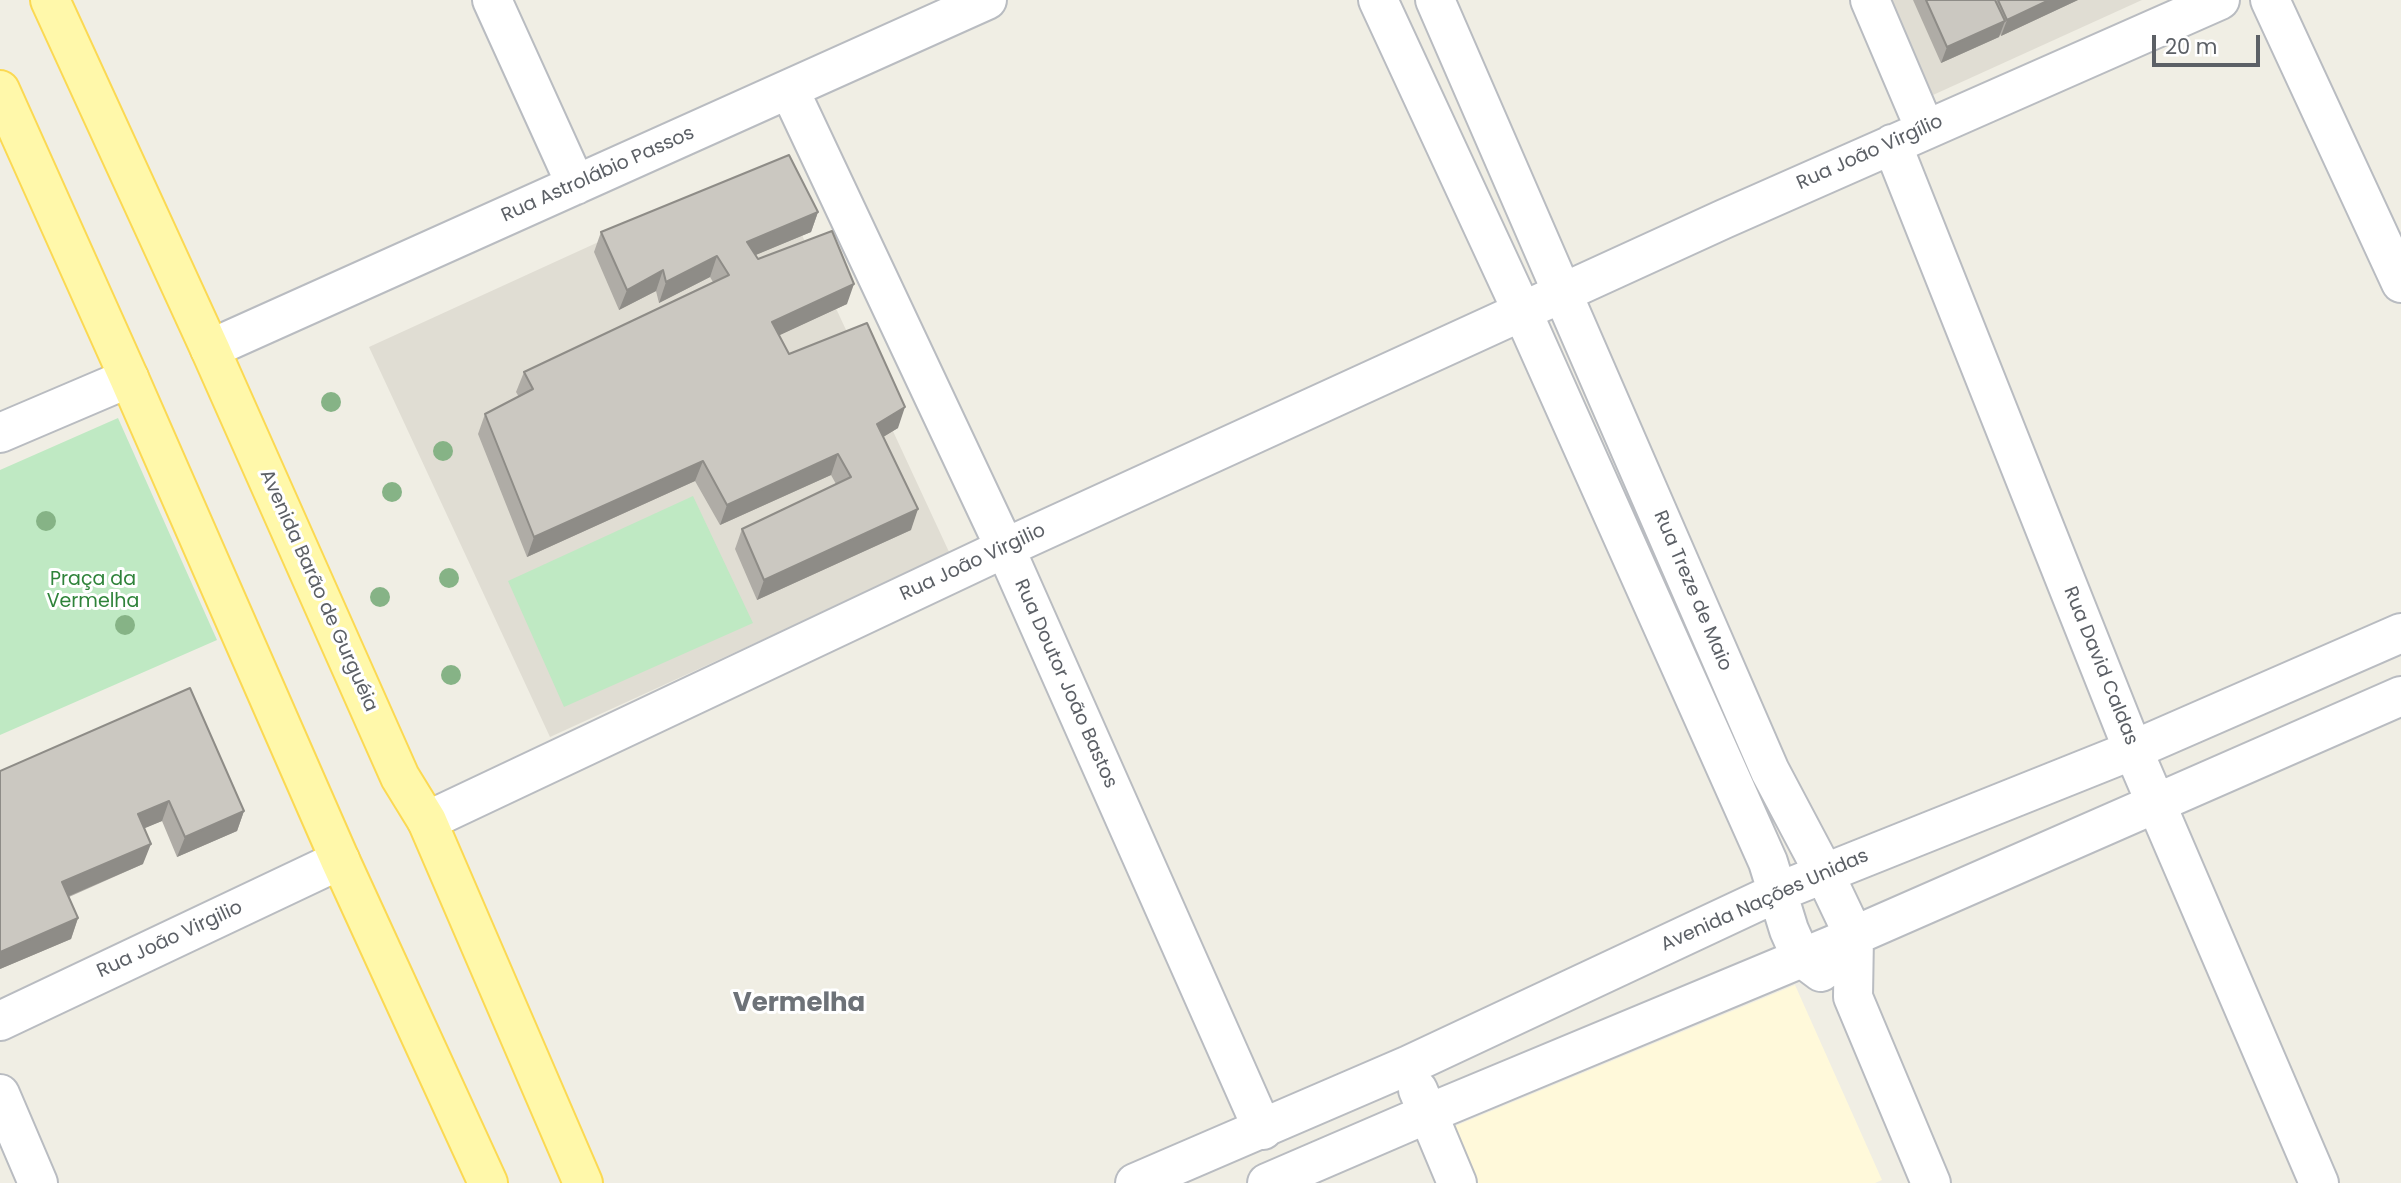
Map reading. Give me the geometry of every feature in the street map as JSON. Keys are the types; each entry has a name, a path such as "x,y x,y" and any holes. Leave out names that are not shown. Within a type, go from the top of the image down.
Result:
{"main road":[{"name":"Avenida Barão de Gurguéia","path":"50,0 210,349 400,777 427,821 583,1183"},
{"path":"3,106 130,378 340,860 488,1183"}],"street":[{"path":"492,0 576,185"},
{"name":"Rua Treze de Maio","path":"1378,0 1522,311 1768,862 1789,930 1801,957"},
{"name":"Rua Treze de Maio","path":"1435,0 1770,771 1854,936 1853,997 1931,1183"},
{"name":"Rua David Caldas","path":"1870,0 1908,136 2133,750 2319,1183"},
{"name":"Rua João Virgílio","path":"1522,311 1908,136 2220,0"},
{"path":"2270,0 2401,283"},
{"name":"Rua Astrolábio Passos","path":"210,349 789,89 966,4"},
{"name":"Rua Doutor João Bastos","path":"789,89 1005,548 1263,1130"},
{"name":"Rua João Virgilio","path":"427,821 1005,548 1522,311"},
{"path":"0,433 130,378"},
{"name":"Avenida Nações Unidas","path":"1135,1183 1409,1065 1778,892 2133,750 2401,633"},
{"path":"1292,1178 1427,1114 1854,936 2401,696"},
{"name":"Rua João Virgilio","path":"0,1021 340,860"},
{"path":"1801,957 1853,997"},
{"path":"1409,1065 1457,1183"},
{"path":"0,1094 38,1183"}],"shaded area":[{"path":"1889,0 2142,0 1933,95"},
{"path":"769,164 950,554 550,737 369,347"},
{"path":"1795,985 1882,1180 1875,1183 1473,1183 1448,1129"}],"green space":[{"name":"Praça da Vermelha","path":"118,418 217,640 0,735 0,470"},
{"path":"693,496 753,623 564,707 508,581"}],"building":[{"path":"1926,0 1995,0 2005,21 1947,47"},
{"path":"1998,0 2049,0 2007,20"},
{"path":"789,155 818,212 747,242 758,259 832,231 854,284 772,322 789,354 867,323 905,407 877,424 918,509 764,580 742,529 851,477 838,454 727,505 703,461 534,537 485,414 533,389 524,372 729,275 717,256 666,282 663,270 627,290 601,232"},
{"path":"190,688 244,811 185,837 169,801 138,814 151,844 62,882 78,918 0,952 0,771"}],"district":[{"name":"Vermelha","path":"799,1004"}]}
